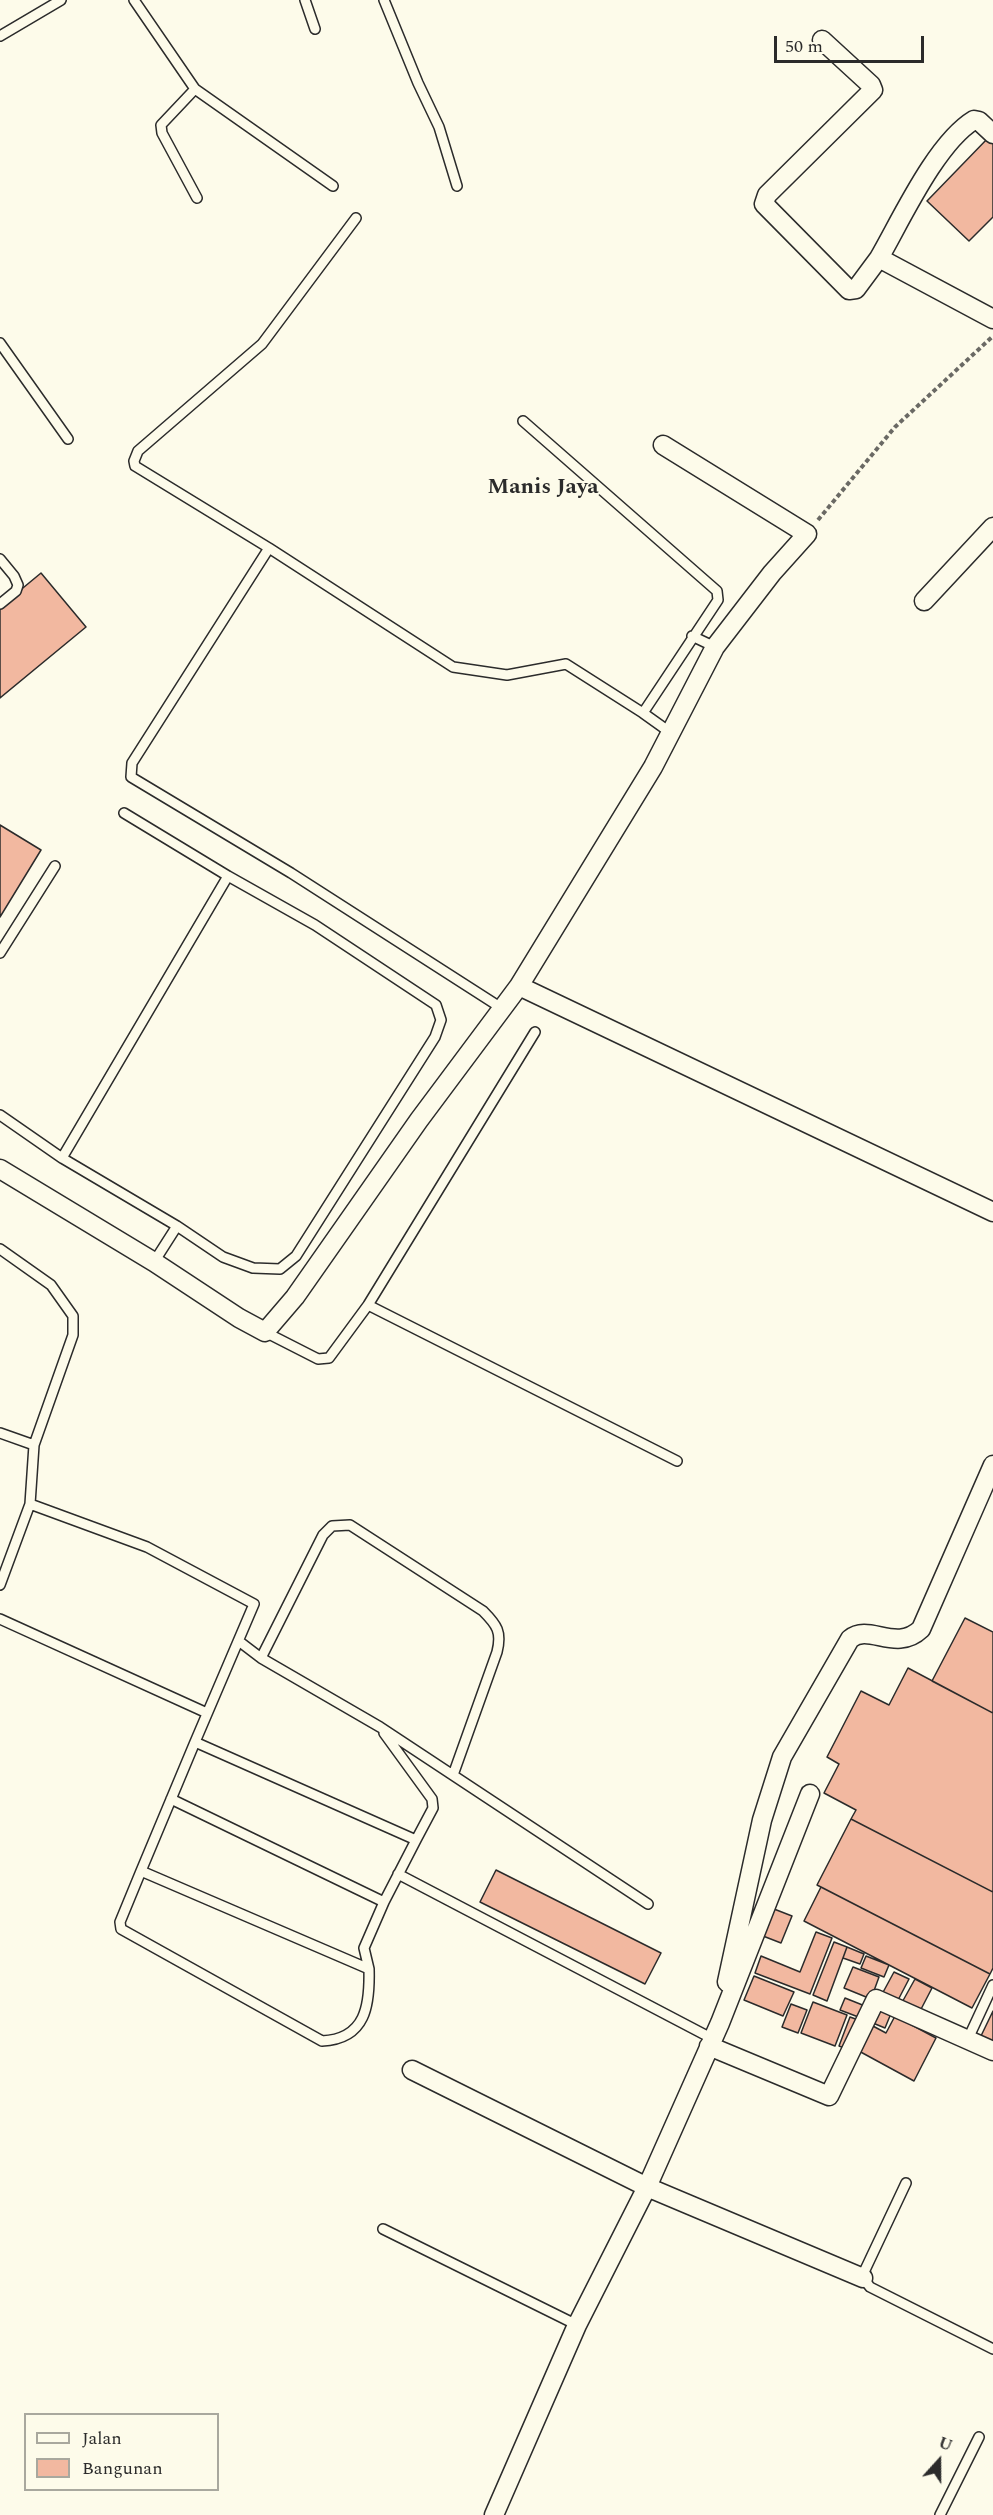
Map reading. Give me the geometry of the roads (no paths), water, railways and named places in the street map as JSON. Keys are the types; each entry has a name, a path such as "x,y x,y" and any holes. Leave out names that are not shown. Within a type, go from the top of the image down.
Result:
{"street":[{"path":"822,40 871,85 873,90 767,195 764,204 849,290 856,289 879,258 922,182 946,147 974,120 993,134"},
{"path":"879,258 993,319"},
{"path":"0,1169 265,1332 295,1298 419,1120 519,986 653,767 715,647 772,573 807,534 663,445"},
{"path":"924,601 993,527"},
{"path":"519,986 993,1212"},
{"path":"714,2036 744,1912 762,1820 782,1757 850,1639 860,1634 900,1639 912,1638 921,1629 993,1465"},
{"path":"494,2515 577,2325 646,2187 714,2036 810,1794"},
{"path":"714,2036 829,2096 876,1999 993,2052"},
{"path":"412,2070 646,2187 863,2278"}],"lane":[{"path":"0,36 62,0"},
{"path":"134,0 195,90 333,186"},
{"path":"305,0 315,29"},
{"path":"384,0 439,127 457,186"},
{"path":"195,90 161,125 162,133 196,198"},
{"path":"356,218 262,344 135,454 135,466 269,548 453,667 507,675 566,664 671,733"},
{"path":"0,343 68,439"},
{"path":"523,421 714,587 718,600 643,713"},
{"path":"269,548 132,763 130,777 291,873 503,1009"},
{"path":"0,560 14,576 18,585 16,591 0,604"},
{"path":"692,636 715,647"},
{"path":"0,1114 62,1158 177,1226 223,1257 253,1268 280,1269 296,1256 435,1037 441,1020 436,1005 315,925 124,813"},
{"path":"0,953 55,866"},
{"path":"62,1158 228,876"},
{"path":"265,1332 323,1360 329,1358 369,1305 535,1032"},
{"path":"154,1262 177,1226"},
{"path":"0,1249 51,1285 73,1316 73,1335 34,1445 30,1504 0,1585"},
{"path":"369,1305 677,1461"},
{"path":"0,1433 34,1445"},
{"path":"30,1504 147,1547 251,1600 254,1604 240,1642 207,1713 120,1922 121,1929 322,2041 337,2040 357,2028 370,1994 369,1969 364,1948 384,1902 433,1808 432,1799 380,1727"},
{"path":"261,1658 323,1536 332,1526 350,1525 483,1611 500,1632 497,1652 453,1775"},
{"path":"0,1619 207,1713"},
{"path":"240,1642 261,1658 380,1727 648,1905"},
{"path":"195,1742 416,1840"},
{"path":"171,1799 384,1902"},
{"path":"141,1871 369,1969"},
{"path":"398,1874 714,2036"},
{"path":"967,2041 993,1986"},
{"path":"906,2183 863,2278 870,2287 993,2349"},
{"path":"383,2229 577,2325"},
{"path":"940,2515 979,2437"}],"district":[{"name":"Manis Jaya","path":"543,489"}]}
